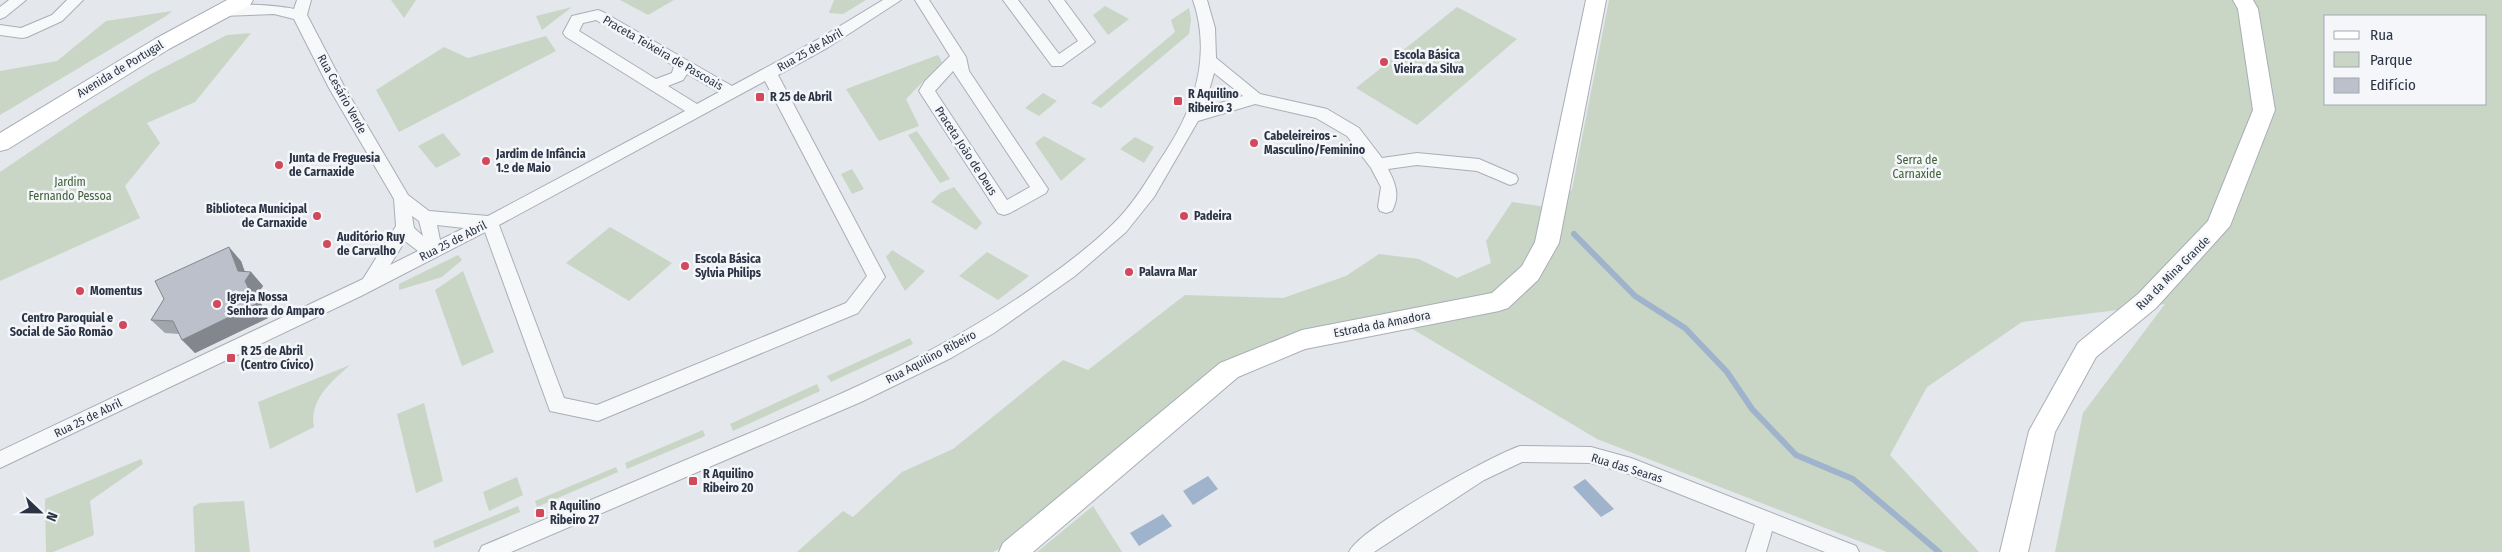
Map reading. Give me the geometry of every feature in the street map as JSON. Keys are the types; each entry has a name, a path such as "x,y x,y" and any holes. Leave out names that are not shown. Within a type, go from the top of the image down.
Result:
{"street":[{"path":"0,14 19,0"},
{"path":"0,30 22,33 57,18 76,0"},
{"name":"Avenida de Portugal","path":"0,143 100,81 243,0"},
{"name":"Rua 25 de Abril","path":"0,460 432,252 769,73 822,44 894,0"},
{"name":"Praceta João de Deus","path":"922,0 958,57 961,72 1040,189 1004,209 928,91 930,85 958,57"},
{"path":"1010,0 1056,62 1088,42 1056,0"},
{"name":"Rua Aquilino Ribeiro","path":"489,552 839,404 924,362 984,329 1041,294 1088,256 1126,221 1149,191 1194,117 1209,60 1208,28 1200,0"},
{"name":"Estrada da Amadora","path":"1013,552 1229,370 1302,340 1499,300 1530,273 1547,243 1596,0"},
{"name":"Rua da Mina Grande","path":"2014,552 2042,431 2087,350 2147,301 2218,226 2264,110 2248,9 2243,0"},
{"name":"Rua Cesário Verde","path":"222,11 302,7 338,88 402,199 425,217"},
{"name":"Praceta Teixeira de Pascoais","path":"697,111 571,33 577,19 598,15 732,93"},
{"path":"1209,60 1255,98 1321,113 1353,132 1378,165 1389,187 1386,207"},
{"path":"655,84 666,82 678,76 683,64"},
{"path":"425,217 469,222 490,222 557,405 598,413 852,308 876,277 769,73"},
{"path":"1194,117 1255,98"},
{"path":"1378,165 1417,159 1479,165 1510,179"},
{"name":"Rua Cesário Verde","path":"402,199 404,228"},
{"path":"425,217 431,229 432,252"},
{"path":"370,283 404,228 411,237 432,252"},
{"name":"Rua das Searas","path":"1359,552 1376,538 1477,474 1520,454 1591,455 1631,466 1849,552"},
{"path":"1756,552 1766,519"}],"green space":[{"path":"391,0 416,0 404,18"},
{"path":"620,0 674,0 648,15"},
{"path":"834,0 866,0 843,14 829,13"},
{"name":"Serra de Carnaxide","path":"1609,0 2502,0 2502,552 2055,552 2083,413 2165,304 2022,322 1927,387 1890,455 1979,552 1887,552 1597,439 1399,321 1223,364 1011,543 993,552 797,552 843,511 853,517 902,472 953,449 1063,360 1088,370 1185,295 1283,298 1346,276 1379,254 1419,259 1457,278 1491,263 1486,241 1512,202 1554,208 1572,189"},
{"path":"1105,6 1129,19 1108,35 1093,15"},
{"path":"572,7 542,30 536,16"},
{"path":"1457,7 1517,39 1417,125 1356,88"},
{"path":"1189,8 1191,19 1189,34 1101,108 1091,103 1175,32 1171,20"},
{"path":"172,11 0,115 0,71 57,61 106,21"},
{"name":"Jardim Fernando Pessoa","path":"251,33 195,102 147,123 160,143 125,186 140,218 0,281 0,172 93,109 151,74 227,35"},
{"path":"546,36 556,51 399,132 376,90 444,47 468,58"},
{"path":"938,55 942,62 906,99 919,126 879,141 846,89"},
{"path":"1043,93 1057,101 1039,116 1025,108"},
{"path":"917,131 950,179 940,183 908,135"},
{"path":"443,133 461,155 436,168 418,146"},
{"path":"1044,136 1086,159 1061,181 1035,143"},
{"path":"1135,137 1154,147 1144,163 1120,149"},
{"path":"852,169 864,189 852,194 841,174"},
{"path":"954,187 982,223 976,230 931,202 940,193"},
{"path":"610,227 672,263 629,301 566,263"},
{"path":"892,250 925,271 905,291 886,257"},
{"path":"987,252 1029,276 998,300 959,276"},
{"path":"458,255 462,260 442,277 399,290 399,284"},
{"path":"463,271 494,352 462,366 435,290"},
{"path":"910,338 913,344 831,382 827,376"},
{"path":"350,365 329,385 318,400 313,417 314,427 270,449 258,402"},
{"path":"817,384 820,391 733,431 730,424"},
{"path":"424,403 443,481 416,493 397,414"},
{"path":"703,430 705,436 627,469 625,463"},
{"path":"141,459 143,464 90,501 94,535 53,552 46,552 45,499"},
{"path":"616,467 618,472 537,507 535,501"},
{"path":"517,477 523,495 489,511 483,492"},
{"path":"244,501 250,552 195,552 193,507 200,503"},
{"path":"518,506 520,512 435,548 433,541"},
{"path":"1093,506 1122,552 1037,552"}],"water":[{"path":"1208,476 1218,489 1193,505 1183,491"},
{"path":"1585,479 1614,509 1601,517 1573,487"},
{"path":"1163,514 1172,526 1139,546 1130,533"}],"building":[{"name":"Igreja Nossa Senhora do Amparo","path":"229,247 238,271 251,272 245,281 256,304 182,340 173,321 151,320 164,299 155,281"}],"waterway":[{"path":"1574,234 1635,296 1685,328 1727,372 1752,409 1796,455 1853,479 1939,552"}],"place":[{"name":"Escola Básica Vieira da Silva","path":"1384,62"},
{"name":"R 25 de Abril","path":"760,97"},
{"name":"R Aquilino Ribeiro 3","path":"1178,101"},
{"name":"Cabeleireiros - Masculino/Feminino","path":"1254,143"},
{"name":"Jardim de Infância 1.º de Maio","path":"486,161"},
{"name":"Junta de Freguesia de Carnaxide","path":"279,165"},
{"name":"Biblioteca Municipal de Carnaxide","path":"317,216"},
{"name":"Padeira","path":"1184,216"},
{"name":"Auditório Ruy de Carvalho","path":"327,244"},
{"name":"Escola Básica Sylvia Philips","path":"685,266"},
{"name":"Palavra Mar","path":"1129,272"},
{"name":"Momentus","path":"80,291"},
{"name":"Igreja Nossa Senhora do Amparo","path":"217,304"},
{"name":"Centro Paroquial e Social de São Romão","path":"123,325"},
{"name":"R 25 de Abril (Centro Cívico)","path":"231,358"},
{"name":"R Aquilino Ribeiro 20","path":"693,481"},
{"name":"R Aquilino Ribeiro 27","path":"540,513"}]}
